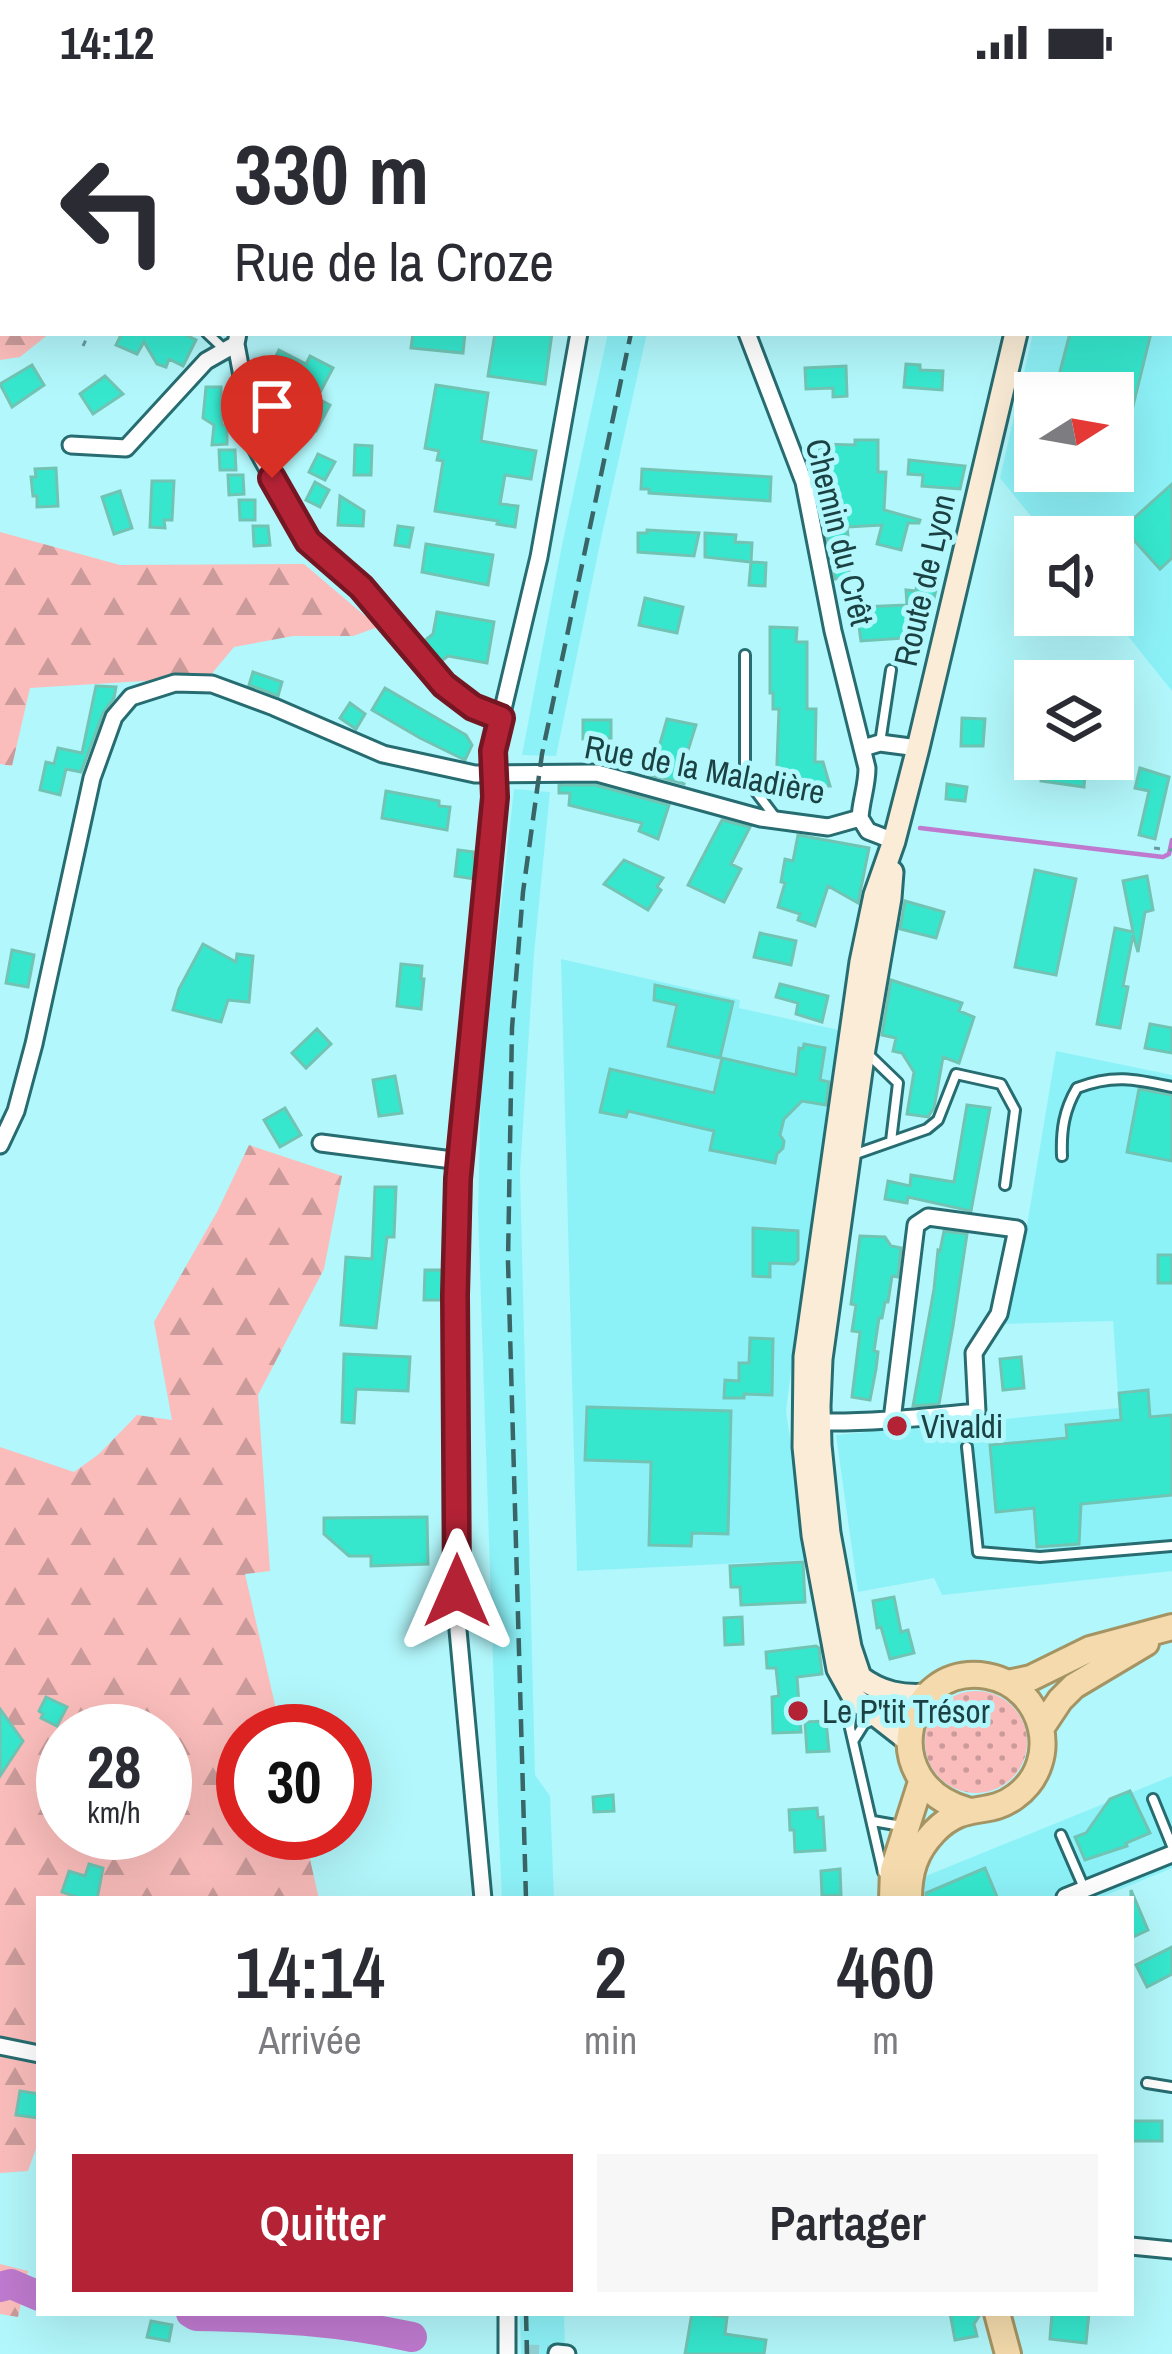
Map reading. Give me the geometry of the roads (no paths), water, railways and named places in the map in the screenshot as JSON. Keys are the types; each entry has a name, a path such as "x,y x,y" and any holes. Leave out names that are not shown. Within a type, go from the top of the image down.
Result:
{"main road":[{"name":"Route de Lyon","path":"894,841 1010,340"},
{"path":"894,841 890,898 805,1358 804,1447 813,1535 838,1669 854,1698 909,1741"},
{"path":"894,841 875,895 861,962 821,1360 820,1422 830,1533 860,1677 899,1695 928,1694 958,1677 992,1677 1023,1694 1035,1709 1042,1727 1040,1764 1019,1795 986,1810 967,1810 950,1805 921,1782 909,1741 911,1724 928,1694"},
{"path":"1008,1683 1046,1672 1090,1649 1167,1629"},
{"path":"1042,1727 1074,1686 1167,1629"},
{"path":"897,1896 897,1856 921,1782"},
{"path":"897,1896 920,1849 939,1827 967,1810"},
{"path":"998,2316 1008,2354"},
{"path":"1015,2316 1024,2354"}],"street":[{"path":"483,1896 458,1630 455,1295 460,1161 495,797 493,751 539,557 578,336"},
{"name":"Chemin du Crêt","path":"748,336 804,482 833,632 872,745 860,818"},
{"path":"71,445 126,448 206,361 233,342 255,446 308,541 361,587 444,685 473,707 501,718"},
{"name":"Rue de la Maladière","path":"0,1145 16,1111 34,1044 92,778 114,717 131,697 176,683 212,684 382,754 475,774 597,773 777,820 828,826 860,818 868,831 894,841"},
{"path":"872,745 918,748"},
{"path":"321,1143 460,1161"},
{"path":"820,1422 892,1420 977,1412 974,1353 999,1315 1017,1229 928,1217 916,1225 892,1420"},
{"path":"1062,1896 1172,1850"},
{"path":"0,2046 36,2053"},
{"path":"1134,2246 1171,2248"},
{"path":"507,2316 513,2353"},
{"path":"557,2353 567,2354"}],"lane":[{"path":"745,655 745,777 777,820"},
{"path":"872,745 891,670"},
{"path":"864,1049 898,1083 891,1141"},
{"path":"842,1156 927,1130 938,1120 956,1074 1001,1084 1016,1110 1005,1185"},
{"path":"1062,1156 1066,1107 1077,1088 1123,1077 1172,1087"},
{"path":"967,1447 978,1552 1040,1557 1172,1546"},
{"path":"854,1698 849,1715 854,1741 885,1882 897,1896"},
{"path":"854,1741 864,1724 878,1717"},
{"path":"1153,1799 1172,1850"},
{"path":"873,1822 909,1826"},
{"path":"1061,1835 1084,1889"},
{"path":"1147,2083 1172,2087"}],"waterway":[{"path":"920,828 1163,857 1169,854 1172,840"},
{"path":"0,2287 11,2284 36,2295"},
{"path":"196,2316 332,2324 412,2337"}],"tunnel":[{"path":"524,2352 557,2353"}],"railway":[{"path":"526,1896 508,1261 512,1028 523,892 542,754 630,336"},
{"path":"526,2316 527,2354"}],"place":[{"name":"Vivaldi","path":"897,1426"},
{"name":"Le P'tit Trésor","path":"798,1711"}]}
